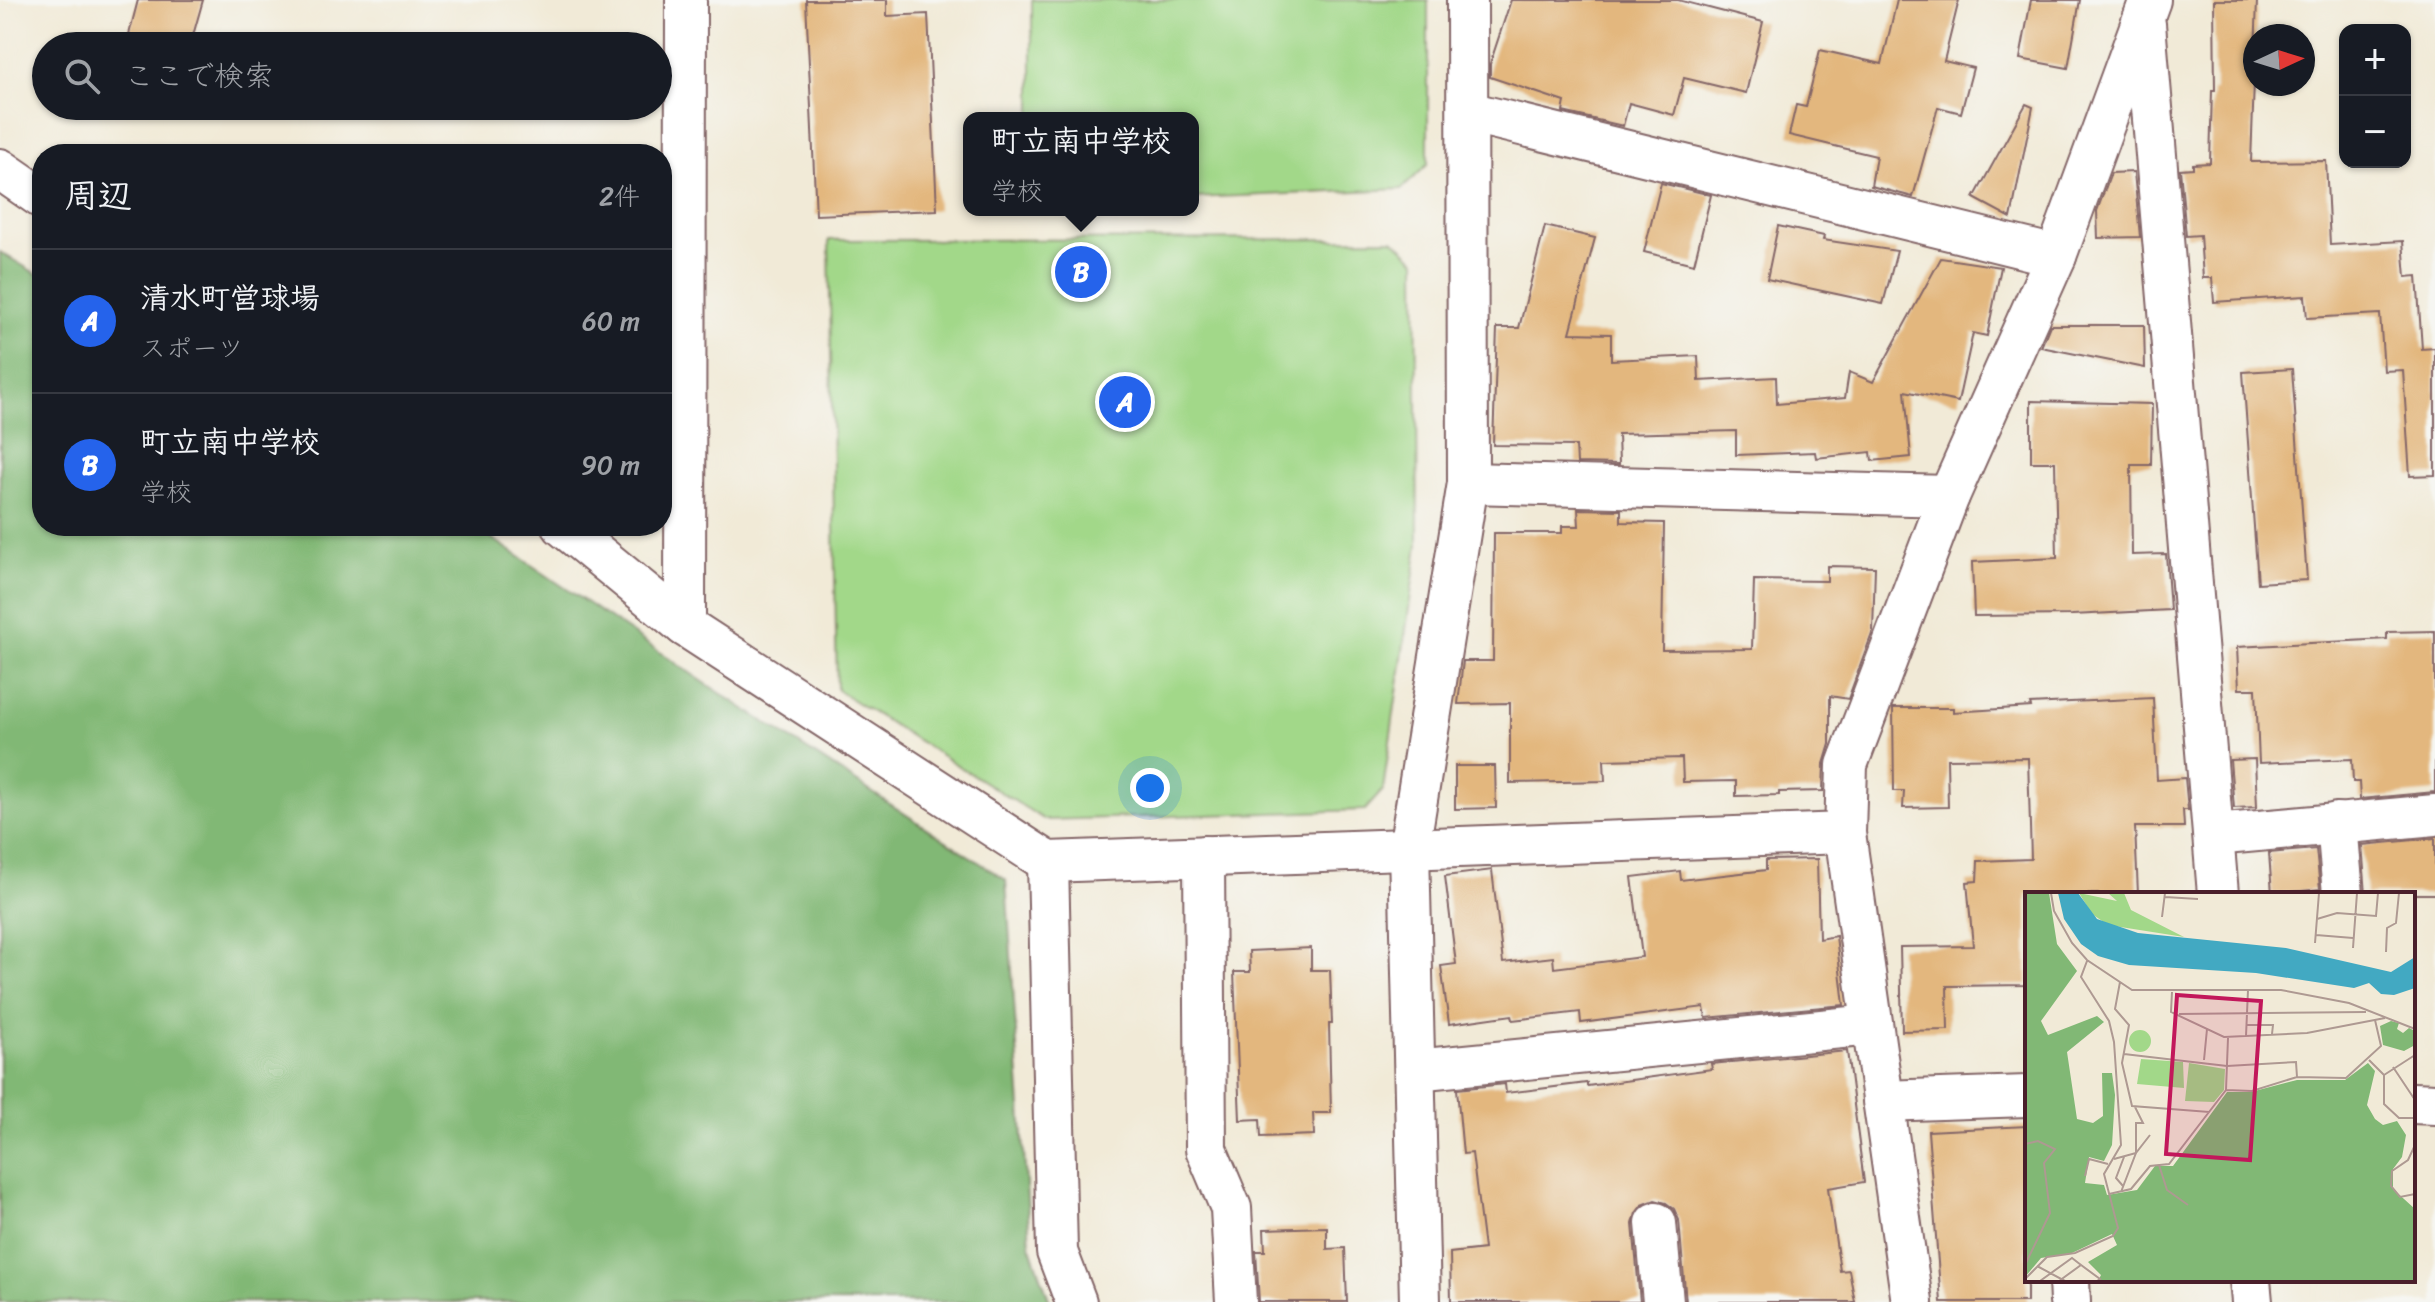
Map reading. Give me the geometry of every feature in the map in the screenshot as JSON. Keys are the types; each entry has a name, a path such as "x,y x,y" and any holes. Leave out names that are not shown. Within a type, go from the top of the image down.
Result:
{"street":[{"path":"685,626 686,0"},
{"path":"1420,1302 1409,849 1468,483 1467,0"},
{"path":"1912,1302 1845,833 1847,765 1949,496 2056,256 2147,6"},
{"path":"2147,6 2218,892"},
{"path":"1468,112 2056,256"},
{"path":"0,169 32,191"},
{"path":"1468,483 1949,496"},
{"path":"575,536 685,626 1048,862 1845,833"},
{"path":"2214,835 2435,815"},
{"path":"2337,823 2343,892"},
{"path":"1204,856 1206,1149 1231,1208 1236,1302"},
{"path":"1048,862 1057,1252 1076,1302"},
{"path":"1415,1070 1872,1025"},
{"path":"1883,1101 2025,1096"},
{"path":"2415,1103 2435,1104"},
{"path":"1656,1223 1663,1302"},
{"path":"2069,1282 2070,1302"},
{"path":"2250,1282 2252,1302"}],"green space":[{"path":"1032,0 1428,0 1428,164 1402,189 1199,198 1199,112 1032,112"},
{"path":"1393,239 1416,260 1418,545 1383,790 1365,810 1045,820 837,690 829,240"},
{"path":"0,252 32,271 32,536 489,536 705,683 1006,880 1030,1244 1050,1302 0,1302"}],"building":[{"path":"138,0 203,0 194,32 130,32"},
{"path":"806,0 887,0 887,16 928,14 937,210 816,215"},
{"path":"1511,0 1678,0 1763,22 1746,93 1684,78 1674,115 1629,103 1623,126 1563,112 1565,102 1490,77 1490,64"},
{"path":"1897,0 1959,0 1944,61 1973,68 1961,113 1938,107 1913,197 1871,186 1876,156 1789,135 1796,105 1806,107 1820,50 1882,64"},
{"path":"2031,0 2080,0 2068,68 2020,59"},
{"path":"2214,0 2257,0 2256,24 2243,24 2243,96 2253,96 2251,162 2326,161 2330,245 2403,241 2406,277 2417,276 2422,349 2435,348 2435,475 2410,476 2403,370 2384,371 2380,314 2307,318 2305,296 2214,302 2212,278 2203,278 2200,235 2186,236 2180,169 2210,163 2212,90 2215,90"},
{"path":"2026,104 2033,107 2011,218 1974,198"},
{"path":"2134,172 2140,237 2098,238 2097,211 2111,173"},
{"path":"1661,183 1711,195 1694,264 1644,252"},
{"path":"1545,226 1595,238 1570,333 1611,334 1611,360 1698,356 1699,381 1776,377 1777,404 1845,398 1849,372 1873,382 1941,258 2001,267 1987,336 1973,333 1958,402 1905,391 1911,457 1872,461 1871,452 1816,458 1815,452 1736,455 1736,431 1618,434 1619,464 1577,463 1576,446 1493,445 1497,328 1519,328"},
{"path":"1778,226 1824,236 1823,240 1897,251 1883,304 1767,279"},
{"path":"2050,325 2144,325 2145,368 2041,347"},
{"path":"2292,369 2307,580 2258,583 2243,372"},
{"path":"2031,401 2152,404 2151,465 2131,465 2132,555 2166,554 2170,610 1974,616 1972,562 2057,558 2055,462 2031,462"},
{"path":"1578,509 1621,510 1621,522 1664,523 1662,650 1752,649 1754,580 1827,581 1827,566 1875,567 1873,631 1848,699 1830,696 1830,744 1824,764 1823,791 1736,796 1736,781 1683,782 1682,758 1604,760 1605,781 1510,783 1510,703 1458,704 1463,661 1493,661 1494,533 1562,533 1562,526 1579,526"},
{"path":"2435,631 2435,792 2360,799 2359,782 2353,782 2352,759 2259,763 2256,689 2239,689 2237,647 2387,639 2387,632"},
{"path":"2153,698 2157,780 2185,778 2188,810 2183,810 2184,827 2135,827 2138,892 2025,892 2025,985 1947,986 1948,1030 1902,1031 1900,947 1973,946 1967,882 1977,881 1978,861 2031,859 2028,758 1947,759 1948,807 1903,808 1904,791 1894,791 1893,708 1953,708 1953,712 2031,707 2030,704"},
{"path":"2255,759 2257,807 2234,808 2230,760"},
{"path":"1455,766 1495,766 1496,808 1455,809"},
{"path":"2435,838 2435,894 2366,892 2362,845"},
{"path":"2316,849 2320,889 2272,892 2269,853"},
{"path":"1817,859 1819,939 1836,936 1844,1005 1706,1018 1704,1007 1581,1023 1580,1012 1513,1020 1512,1015 1449,1024 1441,966 1456,964 1445,876 1492,870 1503,963 1553,957 1554,968 1642,957 1632,877 1680,871 1681,880 1766,870 1766,860"},
{"path":"1311,948 1311,970 1330,970 1331,1113 1313,1113 1314,1135 1261,1137 1260,1119 1240,1120 1234,972 1250,972 1249,951"},
{"path":"1847,1051 1864,1182 1828,1188 1840,1271 1849,1270 1855,1302 1686,1302 1679,1220 1674,1209 1655,1200 1642,1205 1633,1224 1640,1302 1451,1302 1450,1253 1484,1249 1472,1153 1463,1154 1457,1089 1505,1084 1506,1093 1587,1083 1587,1086 1712,1069 1711,1064"},
{"path":"2025,1126 2027,1302 1941,1302 1928,1131"},
{"path":"1327,1227 1327,1249 1345,1248 1347,1302 1259,1302 1256,1251 1265,1251 1264,1229"}],"place":[{"name":"町立南中学校","path":"1081,272"},
{"name":"清水町営球場","path":"1125,402"}]}
